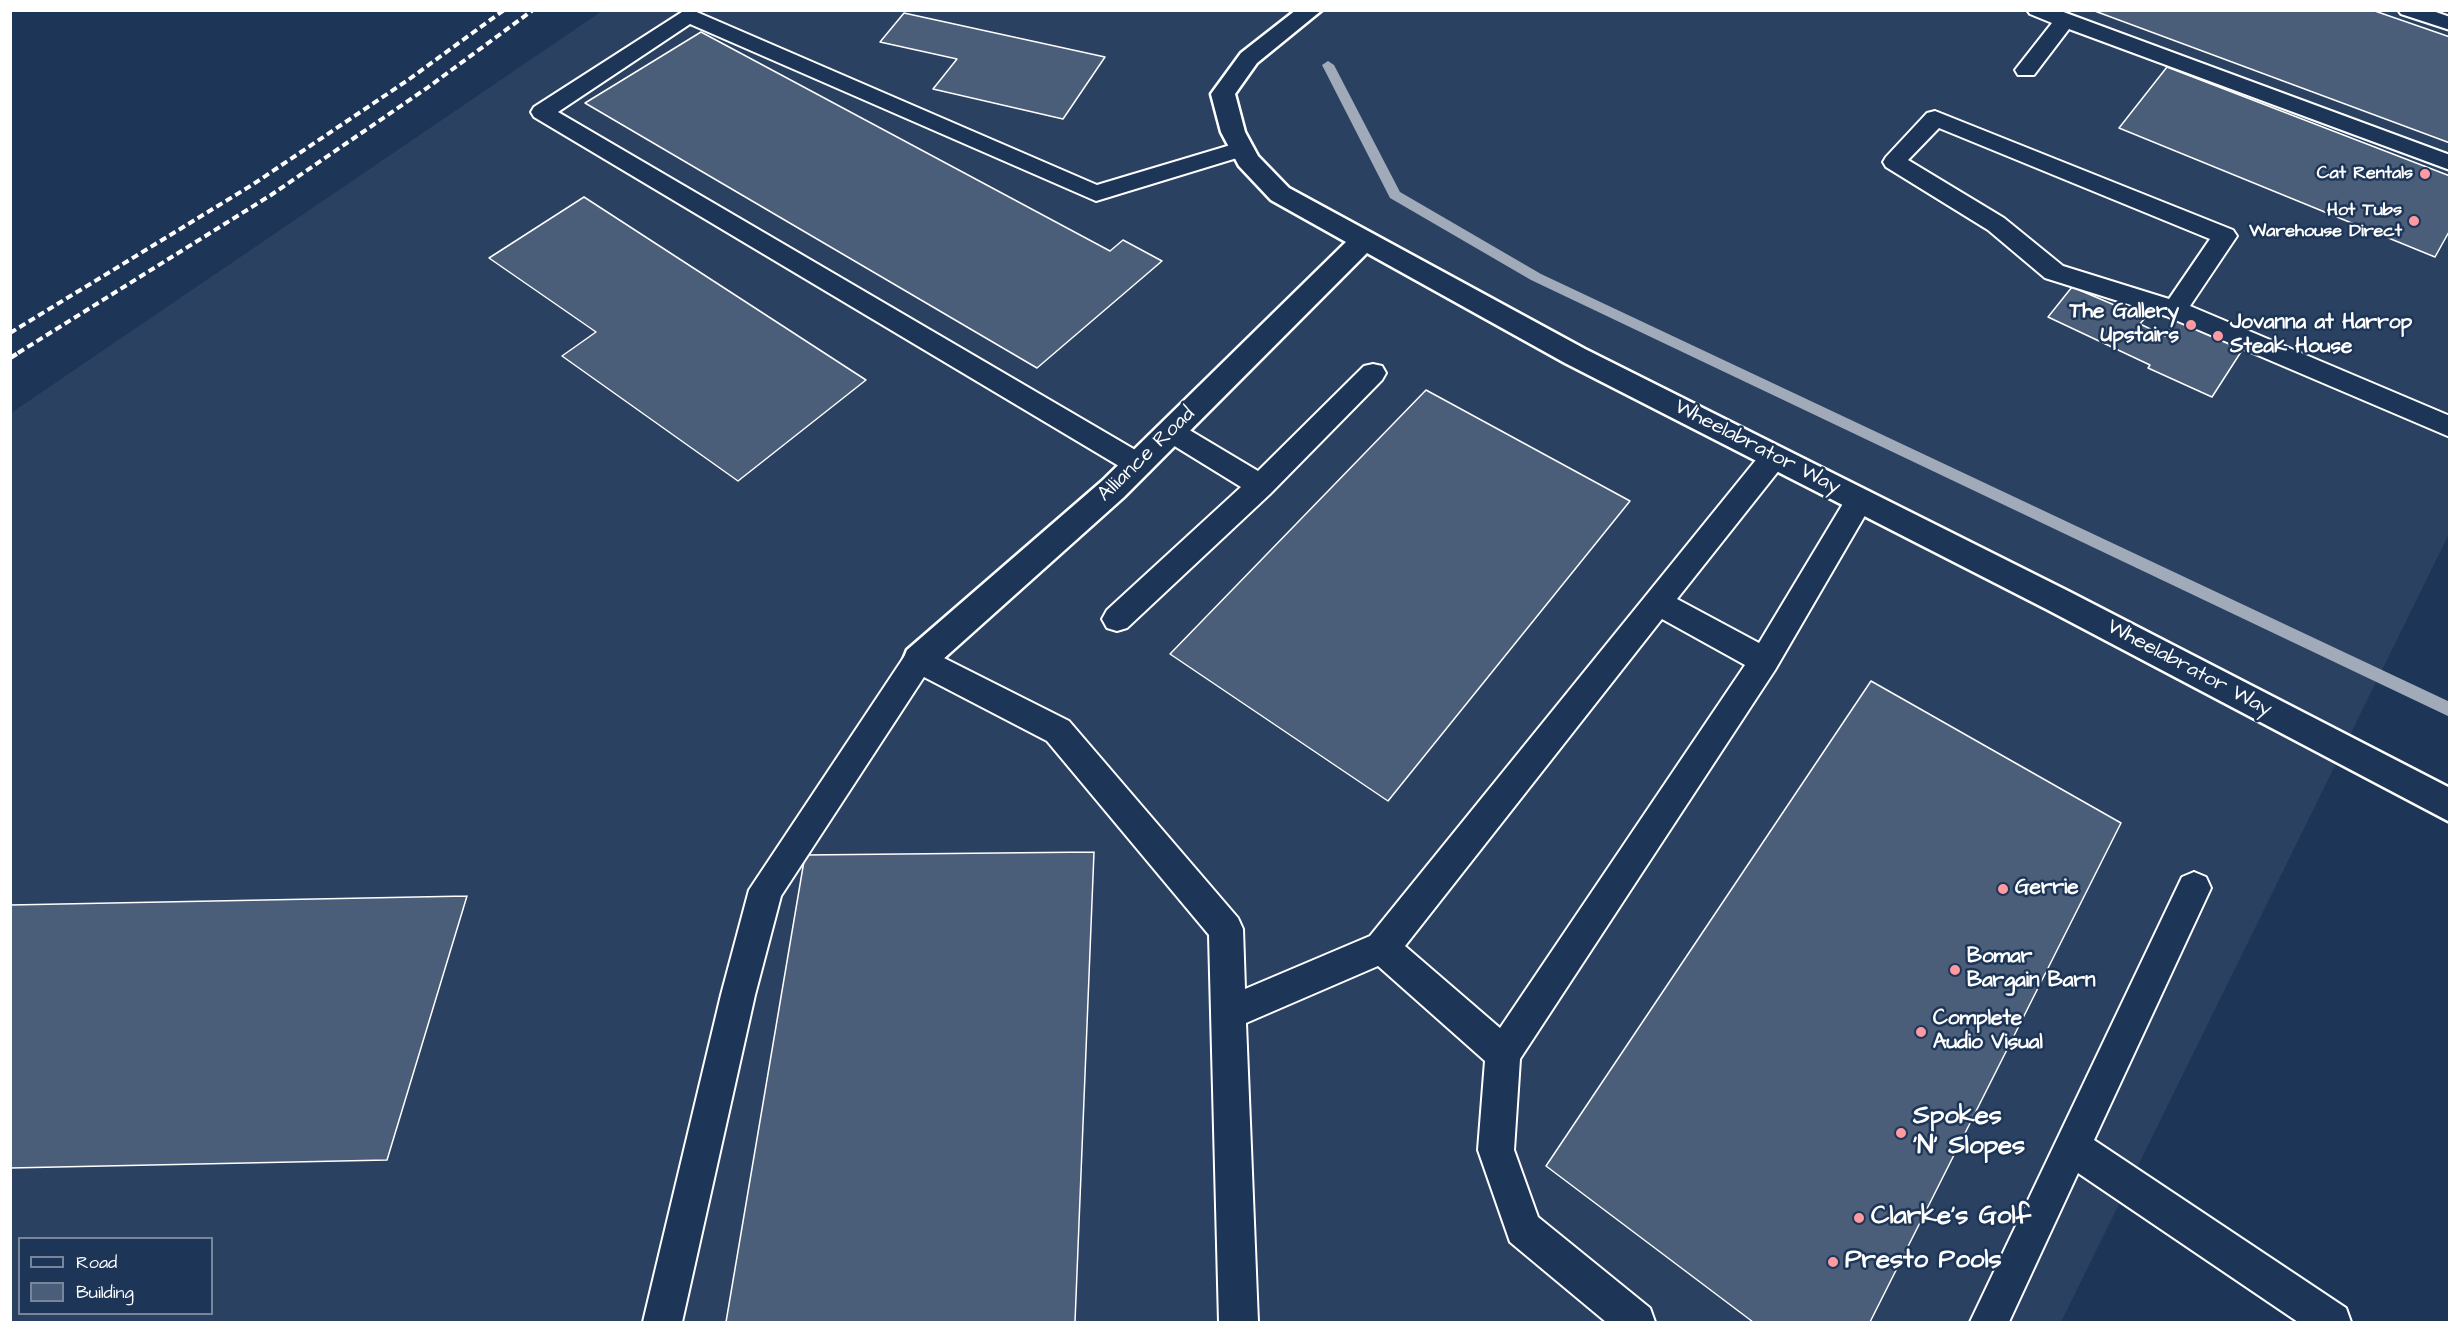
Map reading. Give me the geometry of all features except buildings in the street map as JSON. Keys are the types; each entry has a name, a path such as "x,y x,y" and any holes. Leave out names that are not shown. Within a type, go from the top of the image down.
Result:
{"street":[{"name":"Wheelabrator Way","path":"1311,10 1249,58 1223,94 1233,132 1248,160 1280,194 1575,356 2059,601 2450,806"},
{"name":"Alliance Road","path":"919,660 1139,465 1365,239"}],"lane":[{"path":"2037,10 2450,163"},
{"path":"2408,10 2450,24"},
{"path":"1139,465 542,112 689,16 1096,193 1242,148"},
{"path":"2026,70 2065,21"},
{"path":"2175,310 2225,236 1935,117 1894,162 1996,224 2054,272 2175,310 2450,427"},
{"path":"1117,620 1260,486 1373,373"},
{"path":"1172,432 1260,486"},
{"path":"1229,1013 1382,948 1774,457"},
{"path":"1636,1323 1523,1229 1496,1149 1503,1054 1764,661 1860,500"},
{"path":"1658,603 1764,661"},
{"path":"662,1323 735,1006 766,890 919,660 1058,731 1226,929 1238,1323"},
{"path":"1989,1323 2194,888"},
{"path":"1382,948 1503,1054"},
{"path":"2072,1147 2332,1323"}],"shaded area":[{"path":"602,11 2449,11 2449,534 2061,1322 11,1322 11,413"}],"waterway":[{"path":"1328,65 1395,195 1536,277 2450,710"}],"railway":[{"path":"10,333 252,185 408,80 504,10"},
{"path":"18,353 271,195 427,88 533,10"},
{"path":"10,358 20,352"}],"place":[{"name":"Cat Rentals","path":"2425,174"},
{"name":"Hot Tubs Warehouse Direct","path":"2414,221"},
{"name":"The Gallery Upstairs","path":"2191,325"},
{"name":"Jovanna at Harrop Steak House","path":"2218,336"},
{"name":"Gerrie","path":"2003,889"},
{"name":"Bomar Bargain Barn","path":"1955,970"},
{"name":"Complete Audio Visual","path":"1921,1032"},
{"name":"Spokes 'N' Slopes","path":"1901,1133"},
{"name":"Clarke's Golf","path":"1859,1218"},
{"name":"Presto Pools","path":"1833,1262"}]}
